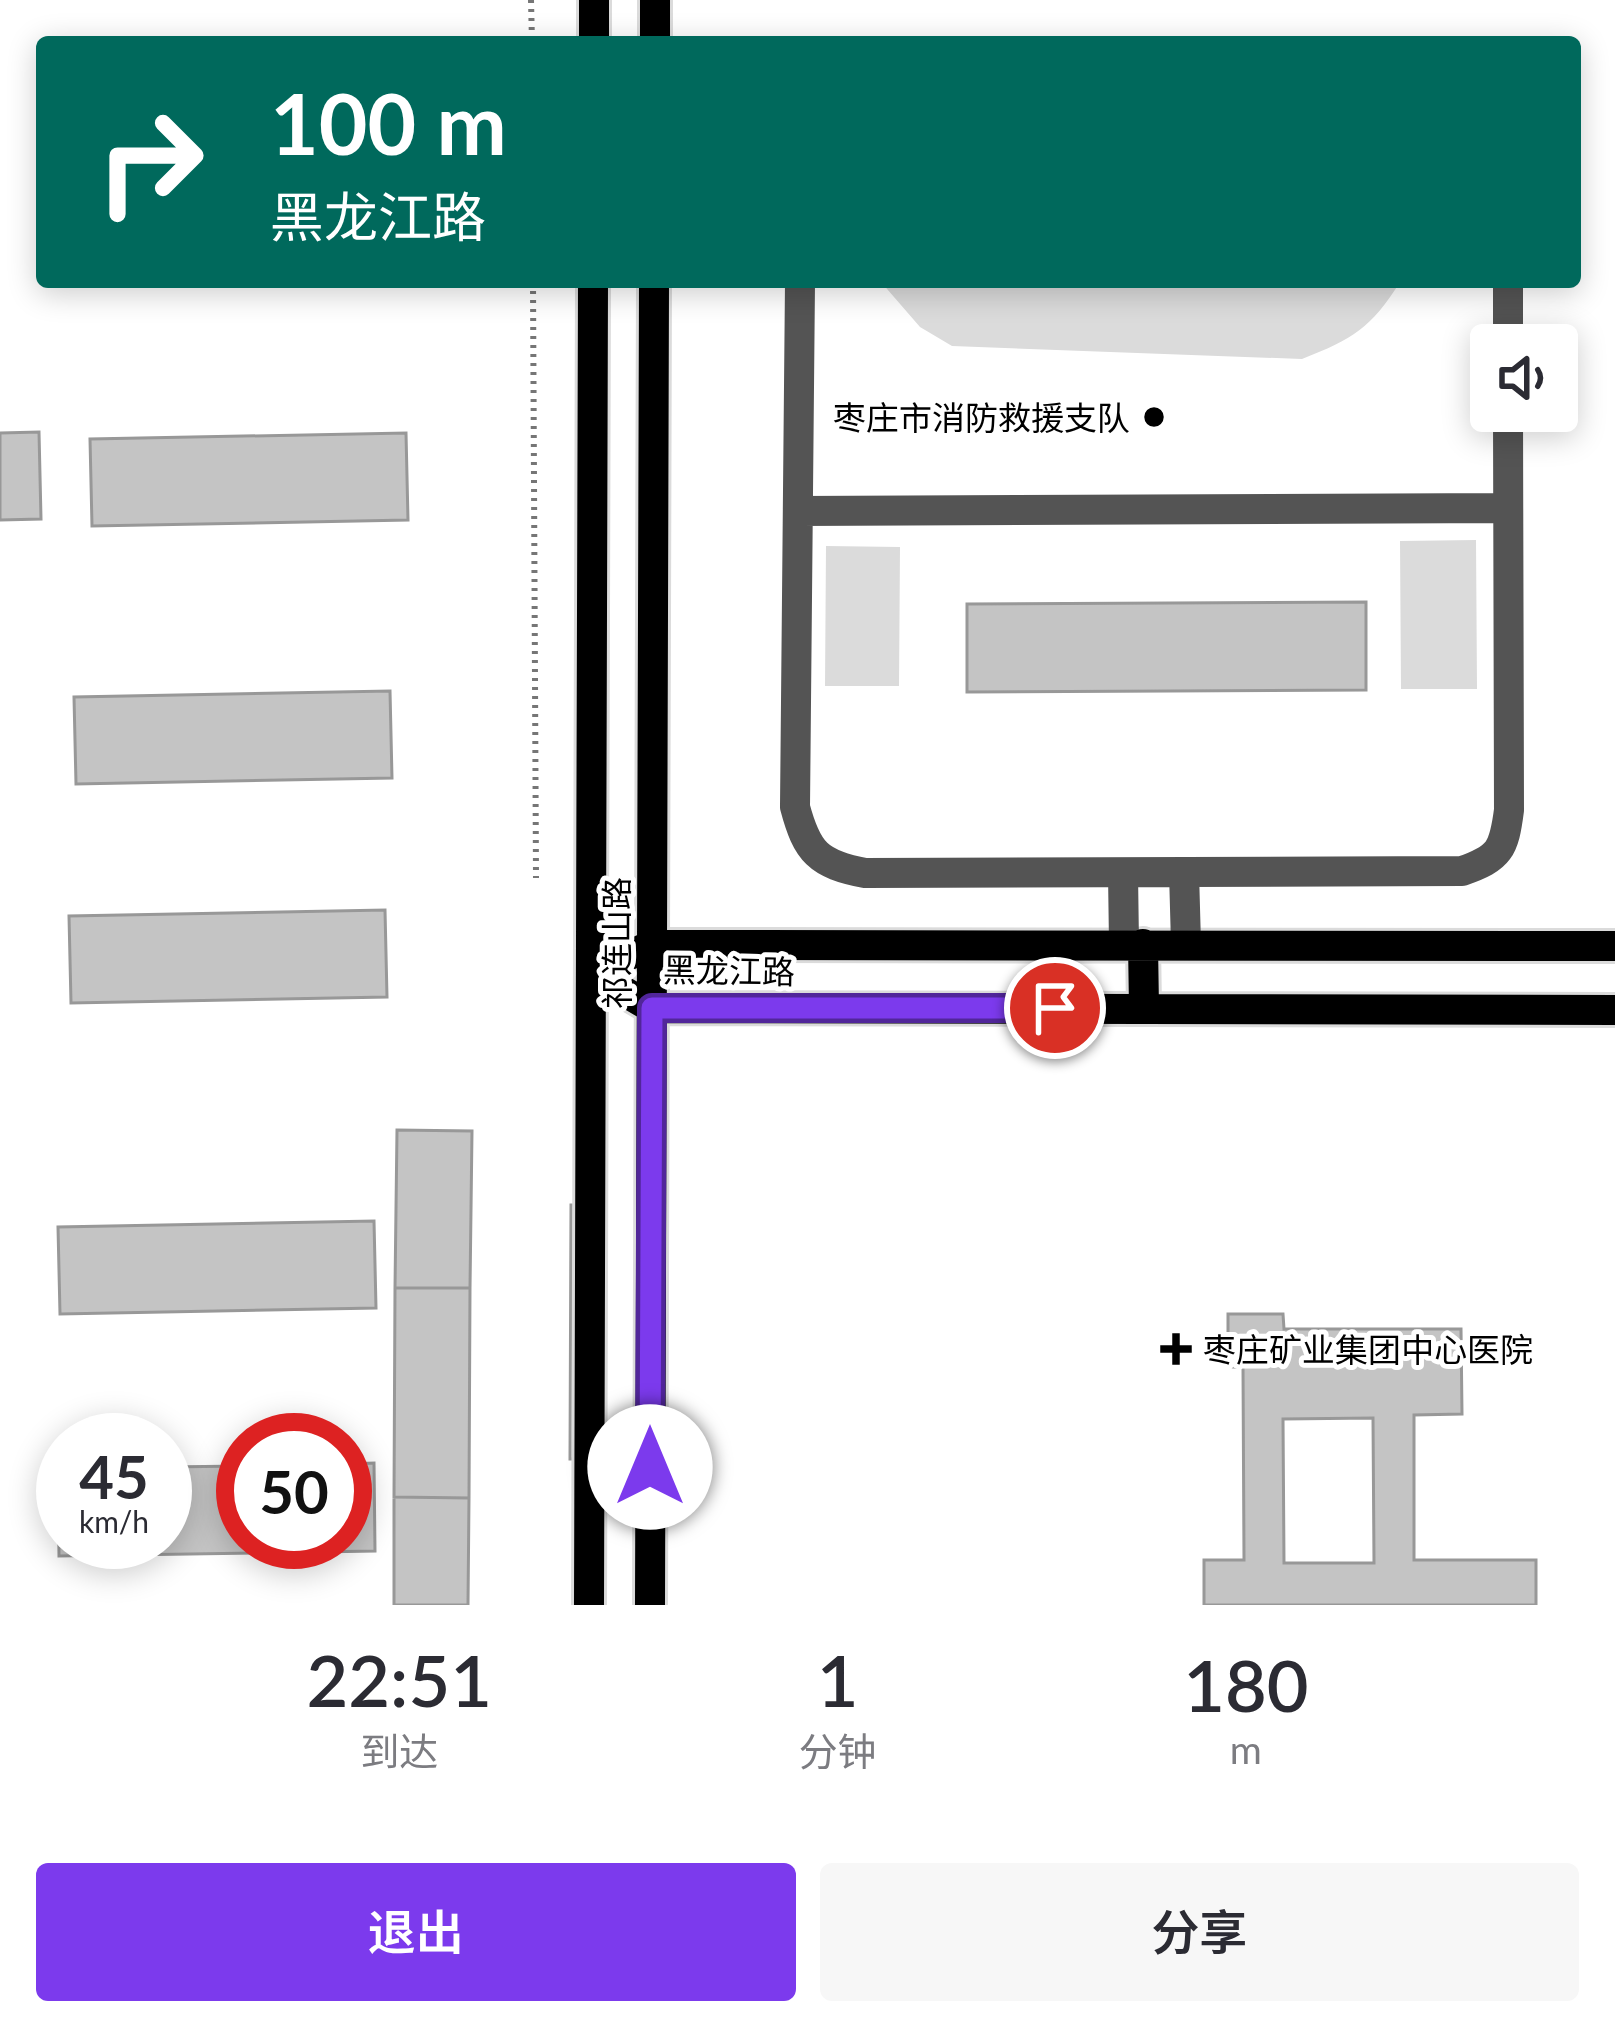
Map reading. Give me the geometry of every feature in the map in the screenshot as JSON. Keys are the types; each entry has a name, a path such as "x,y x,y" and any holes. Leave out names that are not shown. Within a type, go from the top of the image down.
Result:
{"main road":[{"path":"594,0 594,36"},
{"path":"655,0 655,36"},
{"name":"祁连山路","path":"590,1605 593,288"},
{"name":"祁连山路","path":"650,1605 654,288"},
{"path":"1133,944 1144,1008"},
{"name":"黑龙江路","path":"591,972 652,945 1615,946"},
{"name":"黑龙江路","path":"591,972 652,1008 1615,1010"}],"lane":[{"path":"800,288 795,806 805,842 832,867 865,873 1462,872 1491,861 1505,838 1509,810 1508,432"},
{"path":"1508,288 1508,324"},
{"path":"799,512 1508,508"},
{"path":"1123,872 1133,944"},
{"path":"1184,872 1186,944"}],"path":[{"path":"531,0 532,36"},
{"path":"533,288 536,878"}],"shaded area":[{"path":"886,288 1396,288 1359,330 1302,359 952,346 920,327"},
{"path":"1476,540 1477,689 1401,689 1400,541"},
{"path":"826,546 900,547 899,686 825,686"}],"building":[{"path":"39,432 41,519 0,520 0,433"},
{"path":"406,433 408,520 92,526 90,439"},
{"path":"1366,602 1366,690 967,692 967,604"},
{"path":"390,691 392,778 76,784 74,697"},
{"path":"385,910 387,997 71,1003 69,916"},
{"path":"397,1130 472,1131 470,1288 395,1288"},
{"path":"571,1205 580,1205 579,1459 570,1459"},
{"path":"374,1221 376,1308 60,1314 58,1227"},
{"path":"395,1288 470,1288 469,1498 394,1497"},
{"path":"1228,1314 1283,1314 1284,1329 1461,1329 1462,1414 1414,1415 1414,1560 1536,1560 1536,1605 1204,1605 1204,1560 1244,1560 1243,1367 1228,1367","holes":["1373,1418 1374,1563 1284,1563 1283,1419"]},
{"path":"374,1463 375,1551 372,1551"},
{"path":"216,1466 216,1554 192,1554 192,1467"},
{"path":"394,1497 469,1498 468,1605 394,1605"}],"place":[{"name":"枣庄市消防救援支队","path":"1154,417"},
{"name":"枣庄矿业集团中心医院","path":"1176,1349"}],"route":[{"path":"650,1467 652,1008 1055,1008"}]}
